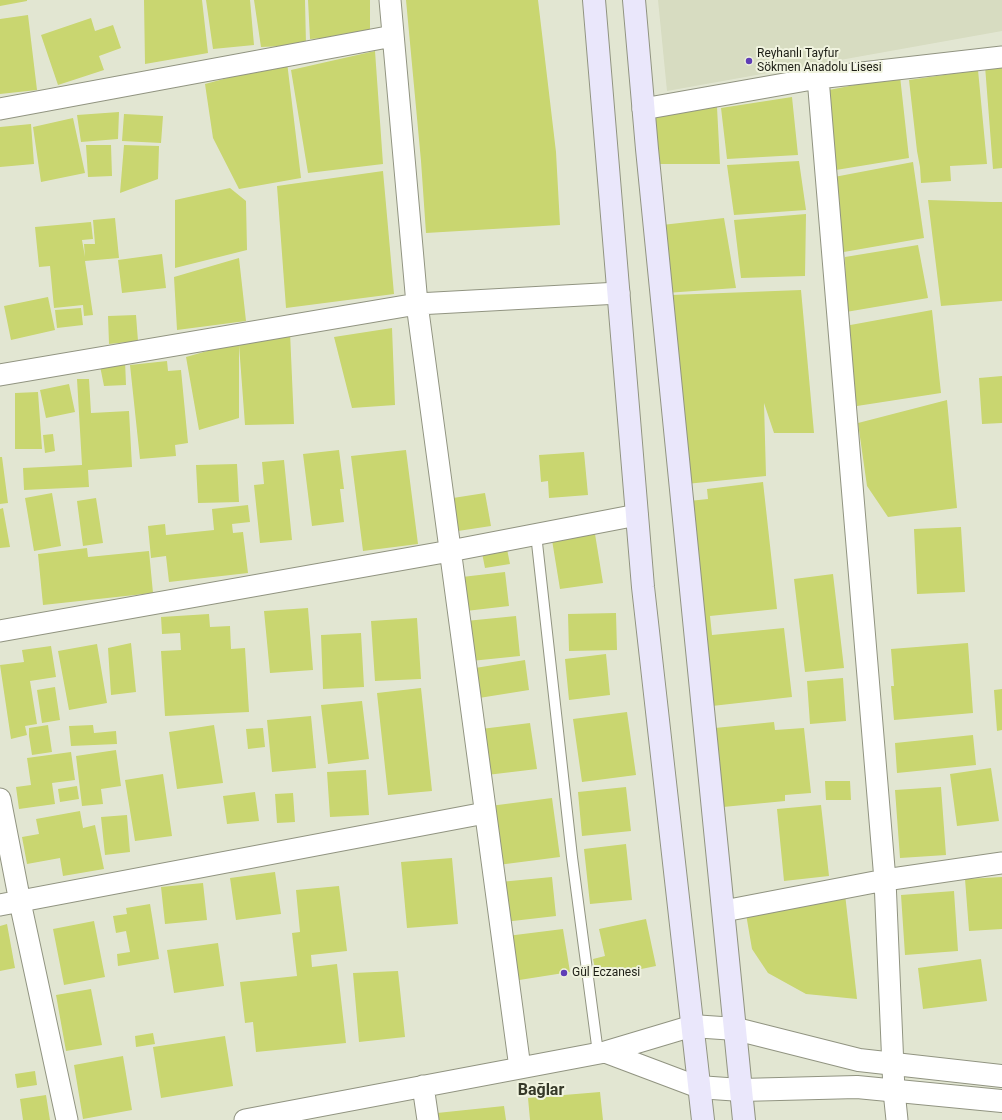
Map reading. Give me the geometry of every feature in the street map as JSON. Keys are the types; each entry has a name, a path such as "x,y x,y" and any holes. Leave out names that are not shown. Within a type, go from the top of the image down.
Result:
{"main road":[{"path":"594,0 643,587 698,1087 703,1120"},
{"path":"634,0 643,109 744,1120"}],"street":[{"path":"390,0 417,304 520,1068"},
{"path":"0,109 393,36"},
{"path":"643,109 818,78 1002,57"},
{"path":"818,78 886,880 894,1091 897,1120"},
{"path":"0,375 417,304 618,293"},
{"path":"0,631 450,551 637,515"},
{"path":"0,799 20,902 67,1120"},
{"path":"0,905 485,813"},
{"path":"724,911 886,880 1002,863"},
{"path":"245,1120 601,1052 692,1026 736,1029 859,1060 1002,1076"},
{"path":"601,1052 698,1087 741,1090 857,1087 1002,1101"},
{"path":"423,1086 428,1120"}],"lane":[{"path":"536,534 572,857 601,1052"}],"shaded area":[{"name":"Reyhanlı Tayfur Sökmen Anadolu Lisesi","path":"658,0 1002,0 1002,31 667,91"}],"building":[{"path":"0,0 27,0 27,1 0,6"},
{"path":"144,0 202,0 208,53 145,64"},
{"path":"206,0 250,0 254,45 213,49"},
{"path":"254,0 305,0 306,45 261,47"},
{"path":"308,0 370,0 370,35 310,39"},
{"path":"406,0 538,0 556,152 560,225 426,233"},
{"path":"28,15 37,90 0,94 0,19"},
{"path":"91,18 95,31 113,25 121,48 99,56 104,70 58,85 41,35"},
{"path":"375,51 383,164 308,173 291,70"},
{"path":"287,62 301,178 239,189 213,138 205,84"},
{"path":"1002,63 1002,168 993,169 985,66"},
{"path":"978,70 987,164 950,166 951,181 921,183 909,80"},
{"path":"900,76 909,158 830,171 824,91"},
{"path":"792,97 798,155 727,159 721,108"},
{"path":"717,107 720,164 654,164 650,117"},
{"path":"119,112 118,139 81,142 77,115"},
{"path":"124,114 163,116 161,143 122,141"},
{"path":"73,118 85,173 41,182 33,127"},
{"path":"31,124 34,164 0,167 0,127"},
{"path":"86,145 111,145 112,176 88,177"},
{"path":"124,145 159,146 158,179 120,193"},
{"path":"799,161 806,210 734,215 727,165"},
{"path":"913,162 924,238 838,253 829,178"},
{"path":"383,171 394,294 286,308 277,186"},
{"path":"230,188 246,201 247,250 175,268 175,200"},
{"path":"928,200 1002,202 1002,301 941,306"},
{"path":"806,214 805,276 741,278 734,220"},
{"path":"115,218 119,258 85,261 93,315 84,316 83,305 54,308 50,266 39,267 35,227 91,222 93,239 82,240 85,257 84,244 95,244 93,220"},
{"path":"724,218 736,288 666,293 662,225"},
{"path":"918,245 928,298 846,312 845,257"},
{"path":"162,254 166,288 122,293 118,260"},
{"path":"239,258 246,321 177,330 174,277"},
{"path":"801,290 814,433 774,433 764,403 766,476 686,484 671,295"},
{"path":"48,297 55,330 11,340 4,306"},
{"path":"81,308 83,325 57,328 55,310"},
{"path":"932,310 941,393 857,406 845,326"},
{"path":"136,315 138,341 109,344 108,316"},
{"path":"392,328 395,405 352,408 334,337"},
{"path":"290,332 294,424 245,425 239,345 239,418 199,430 186,357 239,342"},
{"path":"125,360 126,385 104,386 100,366"},
{"path":"167,361 168,371 181,370 188,443 175,445 176,456 140,459 130,365"},
{"path":"1002,376 1002,423 982,424 979,378"},
{"path":"77,379 89,379 91,413 129,411 132,467 88,470 89,487 24,490 23,468 82,465"},
{"path":"69,384 75,412 46,418 40,390"},
{"path":"38,392 42,449 15,449 15,393"},
{"path":"947,400 957,508 888,517 867,486 858,423"},
{"path":"53,434 55,451 45,453 43,435"},
{"path":"339,450 344,489 340,489 344,522 312,526 303,454"},
{"path":"406,450 418,544 363,551 351,456"},
{"path":"584,452 588,495 549,498 548,481 541,482 539,455"},
{"path":"0,457 2,457 8,503 0,504"},
{"path":"284,460 292,540 260,543 254,485 264,484 262,462"},
{"path":"237,464 239,502 198,503 196,465"},
{"path":"763,482 777,609 710,616 712,635 784,628 792,697 712,706 689,501 708,499 707,489"},
{"path":"52,493 61,546 34,551 25,498"},
{"path":"485,493 491,526 458,531 453,498"},
{"path":"96,498 103,543 83,546 77,501"},
{"path":"248,505 250,522 232,524 233,533 243,532 248,573 169,582 166,556 151,558 148,526 165,524 166,535 214,530 212,509"},
{"path":"3,508 10,547 0,548 0,509"},
{"path":"961,527 965,592 917,594 914,529"},
{"path":"595,534 603,583 560,589 552,540"},
{"path":"87,548 88,557 149,551 153,593 43,605 38,554"},
{"path":"507,549 510,564 485,568 482,553"},
{"path":"505,572 509,606 466,611 462,577"},
{"path":"833,574 844,668 805,672 794,579"},
{"path":"308,608 313,670 270,673 264,611"},
{"path":"616,613 617,650 569,651 568,614"},
{"path":"209,614 210,627 230,626 231,649 245,648 249,712 165,716 161,651 181,650 180,633 162,634 161,617"},
{"path":"516,616 520,656 471,661 466,621"},
{"path":"417,618 421,679 375,681 371,621"},
{"path":"361,633 364,687 323,689 321,635"},
{"path":"131,643 136,692 111,695 108,648"},
{"path":"968,643 973,713 894,720 891,686 894,686 891,649"},
{"path":"97,644 107,703 69,710 58,651"},
{"path":"51,646 56,677 30,681 37,724 25,726 27,735 11,739 0,665 24,662 22,650"},
{"path":"606,654 610,695 569,700 565,659"},
{"path":"525,660 529,690 479,698 475,668"},
{"path":"843,678 846,721 810,724 807,681"},
{"path":"55,687 60,720 42,723 37,690"},
{"path":"421,688 432,791 388,795 377,693"},
{"path":"1002,689 1002,730 997,731 994,690"},
{"path":"362,701 369,759 328,764 321,705"},
{"path":"627,712 636,775 582,782 573,719"},
{"path":"311,716 316,768 272,772 267,720"},
{"path":"774,722 775,730 804,728 811,793 785,795 785,801 723,807 715,728"},
{"path":"530,723 537,769 487,775 481,729"},
{"path":"48,725 52,752 32,755 29,728"},
{"path":"93,725 94,733 116,731 117,744 71,746 69,726"},
{"path":"214,725 223,783 177,789 169,732"},
{"path":"263,728 265,747 248,749 246,729"},
{"path":"973,735 976,765 897,773 895,743"},
{"path":"116,750 121,786 101,789 103,804 82,806 76,756"},
{"path":"71,752 75,780 52,783 55,804 19,809 16,787 31,785 27,758"},
{"path":"991,768 999,821 957,826 950,774"},
{"path":"366,770 369,815 330,817 327,772"},
{"path":"163,774 172,836 135,841 125,780"},
{"path":"825,781 850,781 851,800 826,800"},
{"path":"77,786 79,799 60,802 58,789"},
{"path":"626,787 631,831 582,836 578,792"},
{"path":"941,787 946,855 900,858 895,790"},
{"path":"255,792 259,821 227,824 223,796"},
{"path":"293,793 295,822 277,823 275,794"},
{"path":"552,798 560,857 498,865 490,806"},
{"path":"821,805 829,876 784,881 777,809"},
{"path":"80,811 83,828 95,825 104,869 63,876 60,858 27,864 22,837 39,834 36,819"},
{"path":"127,815 130,852 105,855 101,817"},
{"path":"626,844 632,900 590,904 584,849"},
{"path":"452,858 458,924 407,928 401,862"},
{"path":"275,872 281,914 236,920 230,878"},
{"path":"552,877 556,916 504,922 500,882"},
{"path":"1002,877 1002,929 969,931 965,879"},
{"path":"203,883 207,920 165,924 161,887"},
{"path":"339,886 347,951 311,955 312,967 337,964 346,1043 256,1052 253,1022 245,1023 240,982 297,976 292,933 300,932 296,890"},
{"path":"954,891 958,951 905,955 901,895"},
{"path":"845,894 857,999 806,994 768,973 752,949 746,914"},
{"path":"150,904 159,959 118,966 117,954 130,952 126,931 116,933 113,916 127,914 126,908"},
{"path":"646,919 656,966 597,978 593,959 605,956 599,929"},
{"path":"94,921 105,977 64,985 53,929"},
{"path":"7,924 15,968 0,971 0,926"},
{"path":"563,929 570,972 513,981 507,936"},
{"path":"218,943 224,986 174,993 167,950"},
{"path":"981,959 987,1001 923,1009 918,968"},
{"path":"398,971 405,1037 359,1042 353,973"},
{"path":"91,989 102,1045 66,1051 56,995"},
{"path":"153,1033 155,1044 136,1047 135,1036"},
{"path":"225,1036 233,1086 161,1098 153,1047"},
{"path":"123,1056 132,1110 83,1119 74,1065"},
{"path":"35,1071 37,1085 17,1088 15,1074"},
{"path":"600,1092 603,1120 530,1120 528,1098"},
{"path":"46,1095 50,1120 23,1120 20,1099"},
{"path":"504,1106 506,1120 437,1120 437,1113"}],"place":[{"name":"Reyhanlı Tayfur Sökmen Anadolu Lisesi","path":"749,61"},
{"name":"Gül Eczanesi","path":"564,973"}],"district":[{"name":"Bağlar","path":"541,1091"}]}
